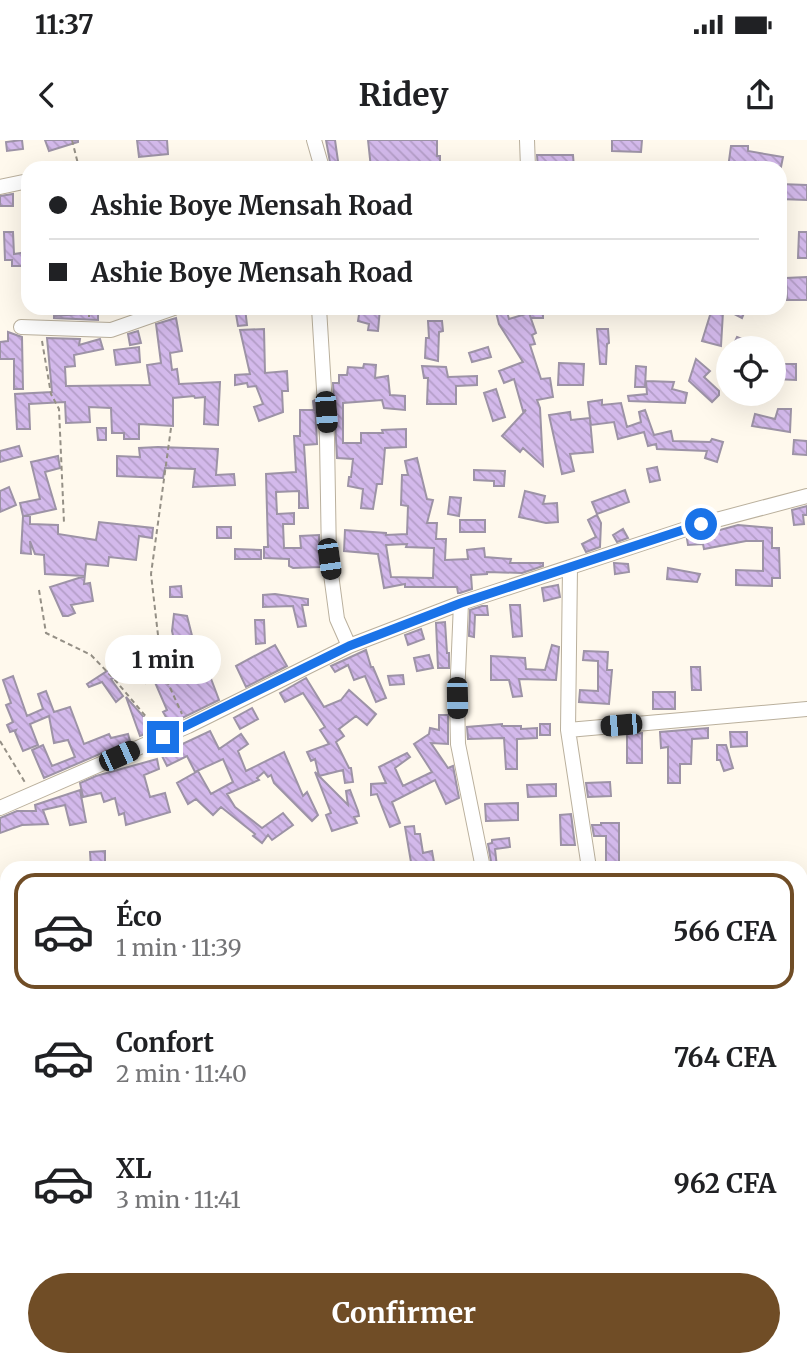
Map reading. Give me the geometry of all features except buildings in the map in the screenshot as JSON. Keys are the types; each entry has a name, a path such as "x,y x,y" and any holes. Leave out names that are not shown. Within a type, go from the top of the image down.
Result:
{"street":[{"path":"314,140 320,161"},
{"path":"527,140 528,161"},
{"path":"0,187 21,182"},
{"path":"21,327 111,330 154,315"},
{"path":"319,315 327,438 329,559 337,619 349,646"},
{"path":"0,808 188,726 349,646 461,603 701,524 807,496"},
{"path":"570,567 568,730 588,861"},
{"path":"461,603 458,744 482,861"},
{"path":"568,730 807,709"}],"path":[{"path":"72,140 77,161"},
{"path":"39,327 51,394 59,409 64,523"},
{"path":"172,428 151,574 162,670 188,726"},
{"path":"39,590 46,633 91,656 163,737"},
{"path":"0,741 32,794"}],"route":[{"path":"163,737 349,646 461,603 701,524"}]}
